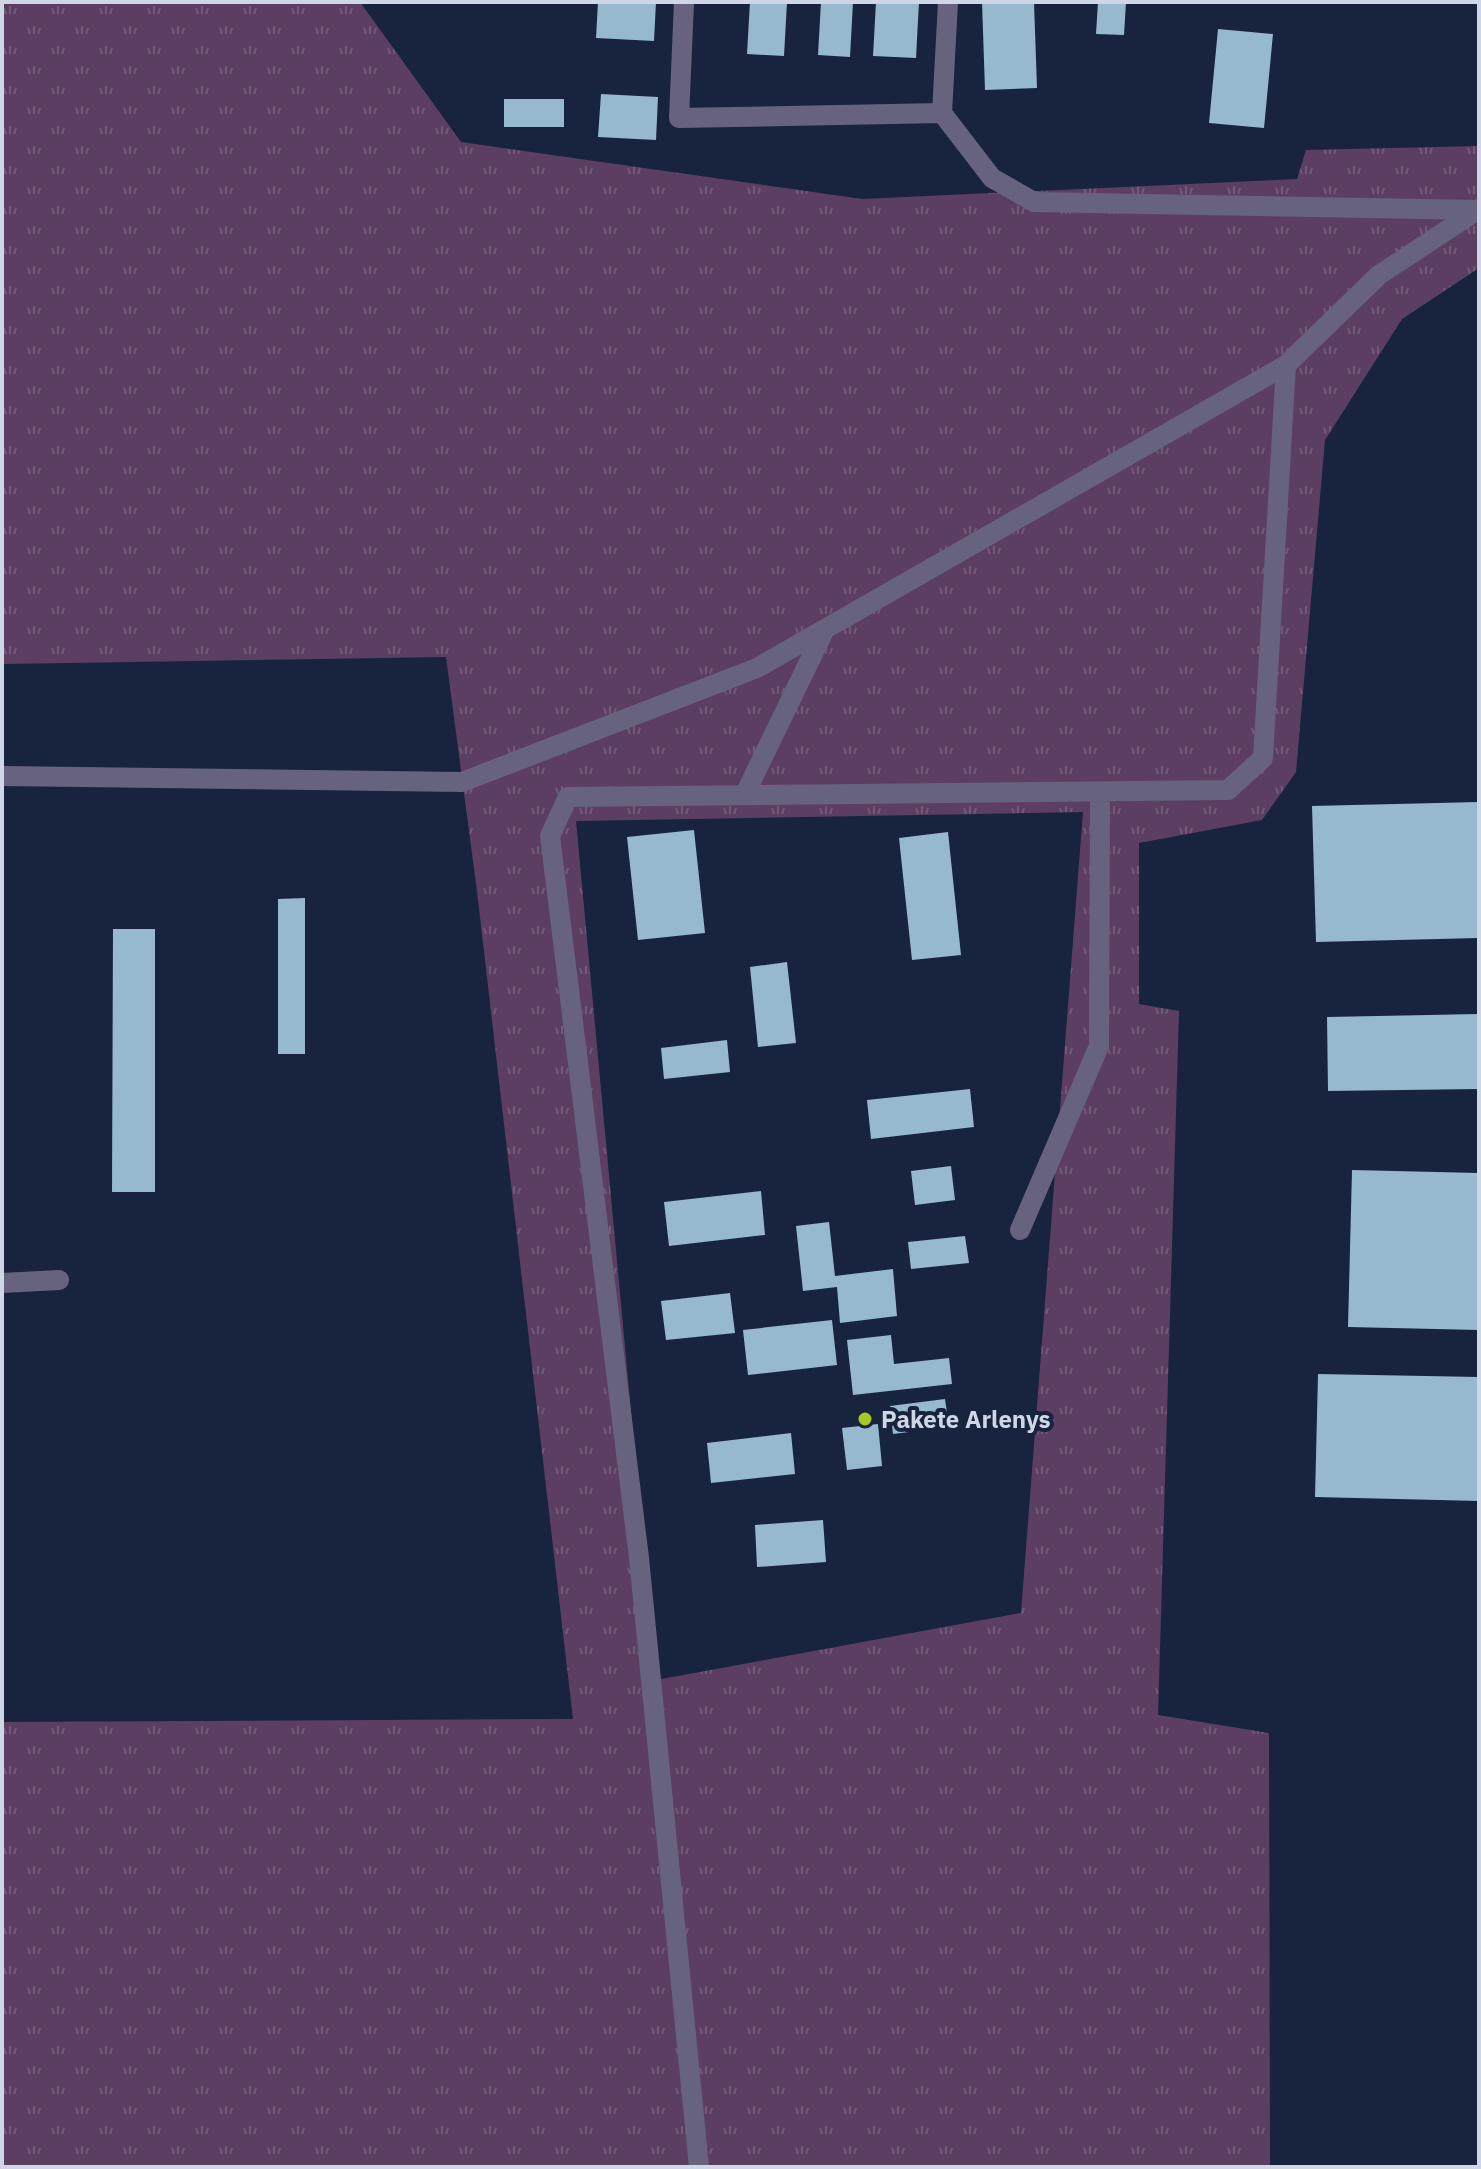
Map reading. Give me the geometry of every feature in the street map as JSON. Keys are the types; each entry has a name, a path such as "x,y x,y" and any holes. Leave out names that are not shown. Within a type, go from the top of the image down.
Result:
{"street":[{"path":"684,2 679,118 942,113"},
{"path":"948,2 942,113 992,178 1034,202 1479,210"},
{"path":"2,776 462,782 757,668 1286,365 1379,275 1479,210"},
{"path":"699,2167 639,1558 550,836 568,797 1228,790 1263,758 1286,365"},
{"path":"745,794 825,629"},
{"path":"1020,1230 1099,1046 1100,792"},
{"path":"2,1283 59,1280"}],"green space":[{"path":"2,2 360,2 461,142 862,199 1297,179 1306,150 1479,146 1479,268 1402,319 1325,440 1296,772 1262,820 1139,843 1139,1004 1179,1011 1158,1715 1269,1733 1270,2167 2,2167 2,1722 573,1719 477,891 446,657 2,664","holes":["1083,812 1021,1613 656,1680 576,821"]}],"building":[{"path":"598,2 656,2 654,41 596,38"},
{"path":"750,2 787,2 784,56 747,54"},
{"path":"821,2 853,2 850,57 818,55"},
{"path":"876,2 919,2 916,58 873,56"},
{"path":"982,2 1034,2 1037,88 985,90"},
{"path":"1098,2 1126,2 1124,35 1096,34"},
{"path":"1218,29 1273,34 1264,128 1209,123"},
{"path":"601,94 658,97 656,140 598,137"},
{"path":"504,99 564,99 564,127 504,127"},
{"path":"1479,802 1479,938 1316,942 1312,806"},
{"path":"694,830 705,933 638,940 627,837"},
{"path":"948,832 961,955 912,960 899,838"},
{"path":"305,898 305,1054 278,1054 278,899"},
{"path":"113,929 155,929 155,1192 112,1192"},
{"path":"787,962 796,1043 758,1047 750,967"},
{"path":"1479,1014 1479,1089 1328,1091 1327,1017"},
{"path":"727,1040 730,1072 664,1079 661,1048"},
{"path":"970,1089 974,1127 871,1139 867,1100"},
{"path":"951,1166 955,1200 915,1205 911,1171"},
{"path":"1352,1170 1479,1173 1479,1330 1348,1327"},
{"path":"761,1191 765,1235 669,1246 664,1202"},
{"path":"829,1222 835,1276 893,1269 897,1316 840,1323 837,1287 803,1291 796,1226"},
{"path":"965,1236 969,1263 911,1269 908,1242"},
{"path":"730,1293 735,1333 666,1340 661,1301"},
{"path":"832,1320 837,1365 748,1375 743,1330"},
{"path":"891,1335 894,1364 949,1358 952,1384 853,1395 847,1340"},
{"path":"1318,1374 1479,1377 1479,1501 1315,1497"},
{"path":"945,1399 949,1427 893,1434 890,1406"},
{"path":"878,1424 882,1466 847,1470 842,1428"},
{"path":"791,1433 795,1474 711,1483 707,1443"},
{"path":"823,1520 826,1562 757,1567 755,1525"}],"place":[{"name":"Pakete Arlenys","path":"865,1419"}]}
